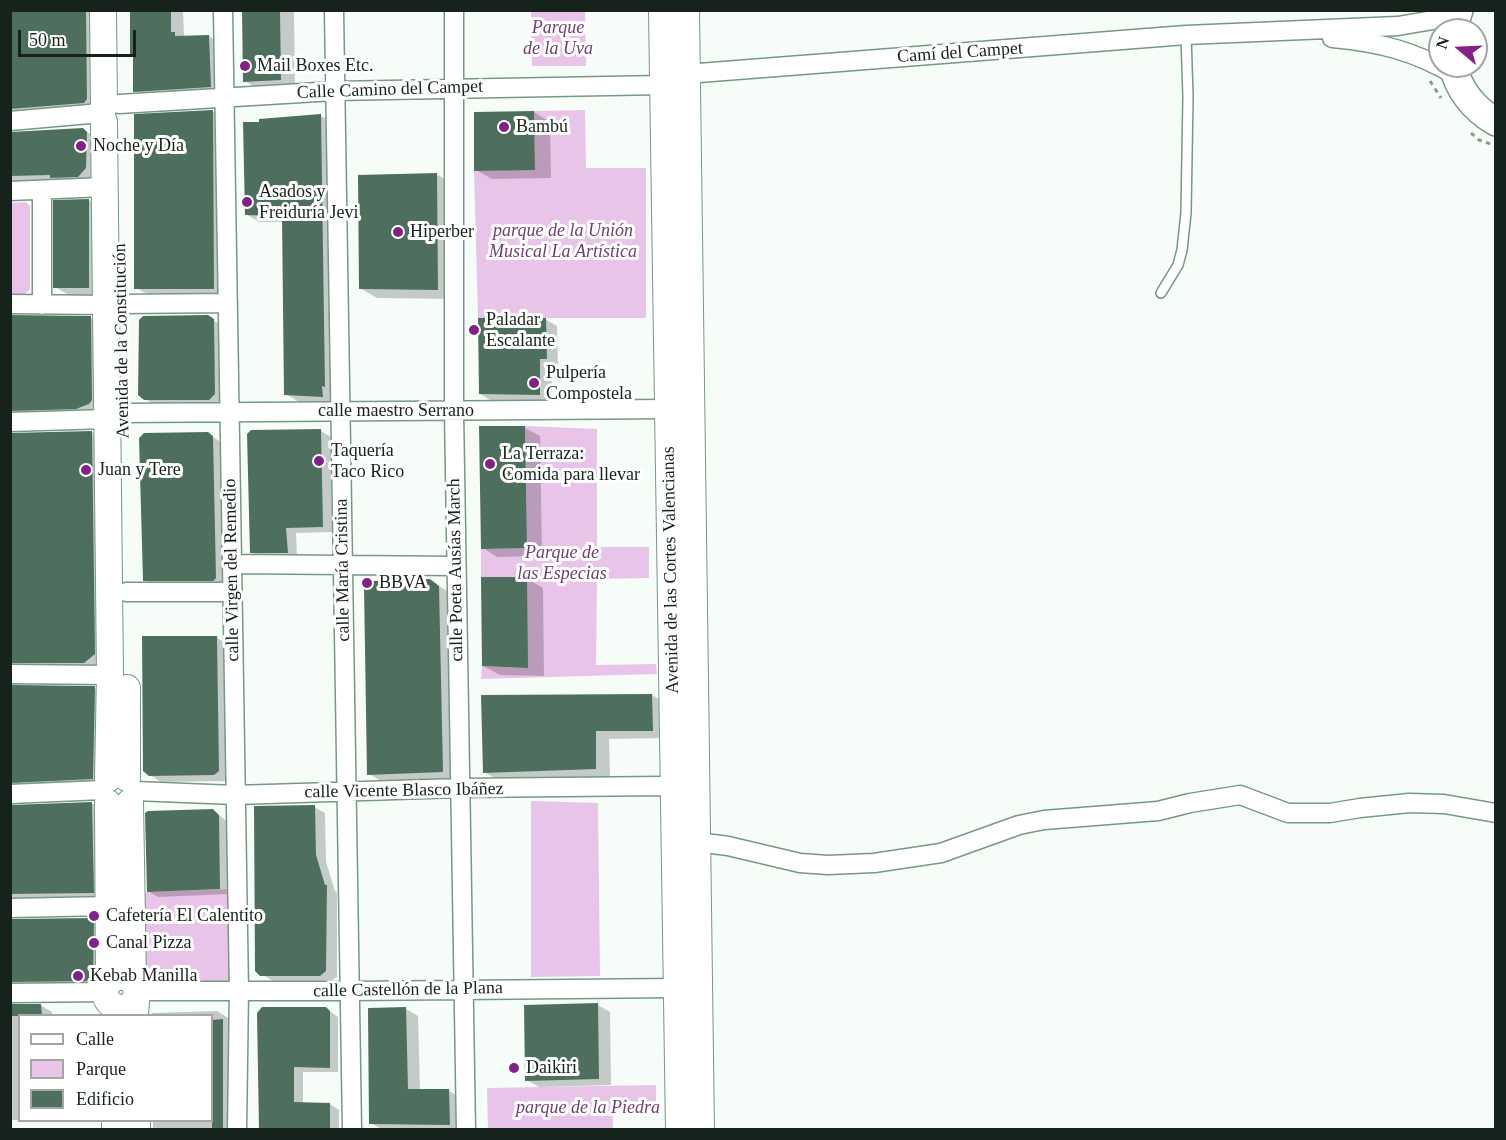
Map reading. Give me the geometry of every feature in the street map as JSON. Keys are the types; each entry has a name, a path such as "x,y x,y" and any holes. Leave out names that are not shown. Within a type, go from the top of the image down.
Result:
{"main road":[{"path":"1458,78 1470,102 1496,122"}],"street":[{"name":"Avenida de la Constitución","path":"103,10 111,112 114,304 115,416 110,675 119,791 123,998"},
{"name":"Avenida de la Constitución","path":"114,304 104,187 118,10"},
{"name":"calle Virgen del Remedio","path":"223,10 239,991 237,1130"},
{"name":"calle María Cristina","path":"334,10 352,1130"},
{"name":"calle Poeta Ausías March","path":"454,10 454,411 466,1130"},
{"name":"Avenida de las Cortes Valencianas","path":"662,10 670,409 679,1130"},
{"name":"Avenida de las Cortes Valencianas","path":"686,10 701,1130"},
{"name":"Camí del Campet","path":"662,85 686,74 1186,35 1398,26 1433,20 1452,10"},
{"name":"Camí del Campet","path":"1261,32 1375,43 1428,59"},
{"name":"Calle Camino del Campet","path":"10,121 111,112 224,97 455,87 662,85"},
{"path":"10,191 104,187"},
{"path":"42,190 42,305"},
{"path":"10,304 228,303"},
{"name":"calle maestro Serrano","path":"10,422 229,412 670,409"},
{"name":"Avenida de la Constitución","path":"115,416 126,592 119,791 109,906 123,998"},
{"path":"232,564 456,566"},
{"path":"126,592 232,592"},
{"path":"10,674 110,675"},
{"path":"674,787 686,796 689,819 697,842 749,850 800,863 828,865 874,863 941,853 1019,825 1044,820 1158,811 1240,795 1288,813 1330,813 1409,803 1444,804 1496,813"},
{"name":"calle Vicente Blasco Ibáñez","path":"10,794 119,791 235,795 460,789 674,787"},
{"path":"10,908 109,906"},
{"name":"calle Castellón de la Plana","path":"10,993 123,998 239,991 678,988"}],"lane":[{"path":"1161,293 1178,265 1186,213 1188,97 1186,35"}],"green space":[{"name":"Parque de la Uva","path":"531,11 585,11 586,66 532,66"},
{"name":"parque de la Unión Musical La Artística","path":"585,110 586,168 646,168 646,318 478,318 474,171 535,169 534,111"},
{"path":"26,202 30,206 30,289 24,295 11,295 11,203"},
{"name":"Parque de las Especias","path":"525,426 597,429 597,547 649,547 649,578 597,579 596,665 656,664 657,674 481,679 482,666 527,668 527,577 481,577 481,549 527,548"},
{"path":"531,801 598,803 600,976 531,977"},
{"path":"228,889 229,981 143,984 143,892"},
{"name":"parque de la Piedra","path":"656,1085 656,1107 613,1109 613,1129 488,1129 487,1088"}],"building":[{"path":"10,10 86,10 87,99 84,103 10,109"},
{"path":"130,10 171,10 171,32 175,32 175,36 209,35 211,87 133,92"},
{"path":"242,10 280,10 281,80 243,82"},
{"path":"213,110 214,289 134,289 134,114"},
{"path":"534,111 535,170 474,171 474,112"},
{"path":"321,114 325,387 322,386 323,397 284,395 282,216 245,215 243,122"},
{"path":"83,128 87,132 86,168 78,177 10,176 10,132"},
{"name":"Hiperber","path":"437,173 438,290 359,289 358,175"},
{"path":"89,199 89,288 53,288 53,200"},
{"path":"10,315 91,316 92,400 89,404 76,409 10,411"},
{"path":"208,315 214,319 215,394 209,400 144,400 138,395 139,320 143,316"},
{"path":"478,318 546,318 547,359 540,359 540,395 479,394"},
{"path":"479,426 525,426 527,548 481,549"},
{"path":"321,429 323,527 286,528 288,553 250,553 247,434 251,430"},
{"path":"92,431 95,654 84,663 10,663 10,433"},
{"path":"208,432 213,436 216,578 213,581 143,581 139,438 144,433"},
{"path":"481,577 527,577 528,668 482,666"},
{"path":"430,579 439,586 443,772 367,775 364,587 372,581"},
{"path":"142,636 217,636 219,771 214,775 149,776 143,771"},
{"path":"10,685 95,686 93,779 10,783"},
{"path":"652,694 653,731 596,731 596,769 483,773 481,695"},
{"path":"92,802 94,893 10,894 10,805"},
{"path":"315,805 316,855 325,885 327,885 326,971 320,976 260,976 255,971 254,806"},
{"path":"213,809 219,815 220,889 147,892 145,813 148,811"},
{"path":"94,918 93,981 10,982 10,919"},
{"path":"598,1003 599,1079 525,1081 524,1005"},
{"path":"10,1004 41,1004 42,1014 10,1016"},
{"path":"262,1007 326,1007 330,1011 330,1068 294,1067 294,1102 330,1103 330,1130 259,1130 257,1013"},
{"path":"406,1007 408,1089 449,1089 450,1125 369,1124 368,1008"},
{"path":"223,1019 223,1130 212,1130 213,1020"}],"place":[{"name":"Mail Boxes Etc.","path":"245,66"},
{"name":"Bambú","path":"504,127"},
{"name":"Noche y Día","path":"81,146"},
{"name":"Asados y Freiduría Jevi","path":"247,202"},
{"name":"Hiperber","path":"398,232"},
{"name":"Paladar Escalante","path":"474,330"},
{"name":"Pulpería Compostela","path":"534,383"},
{"name":"Taquería Taco Rico","path":"319,461"},
{"name":"La Terraza: Comida para llevar","path":"490,464"},
{"name":"Juan y Tere","path":"86,470"},
{"name":"BBVA","path":"367,583"},
{"name":"Cafetería El Calentito","path":"94,916"},
{"name":"Canal Pizza","path":"94,943"},
{"name":"Kebab Manilla","path":"78,976"},
{"name":"Daikiri","path":"514,1068"}]}
